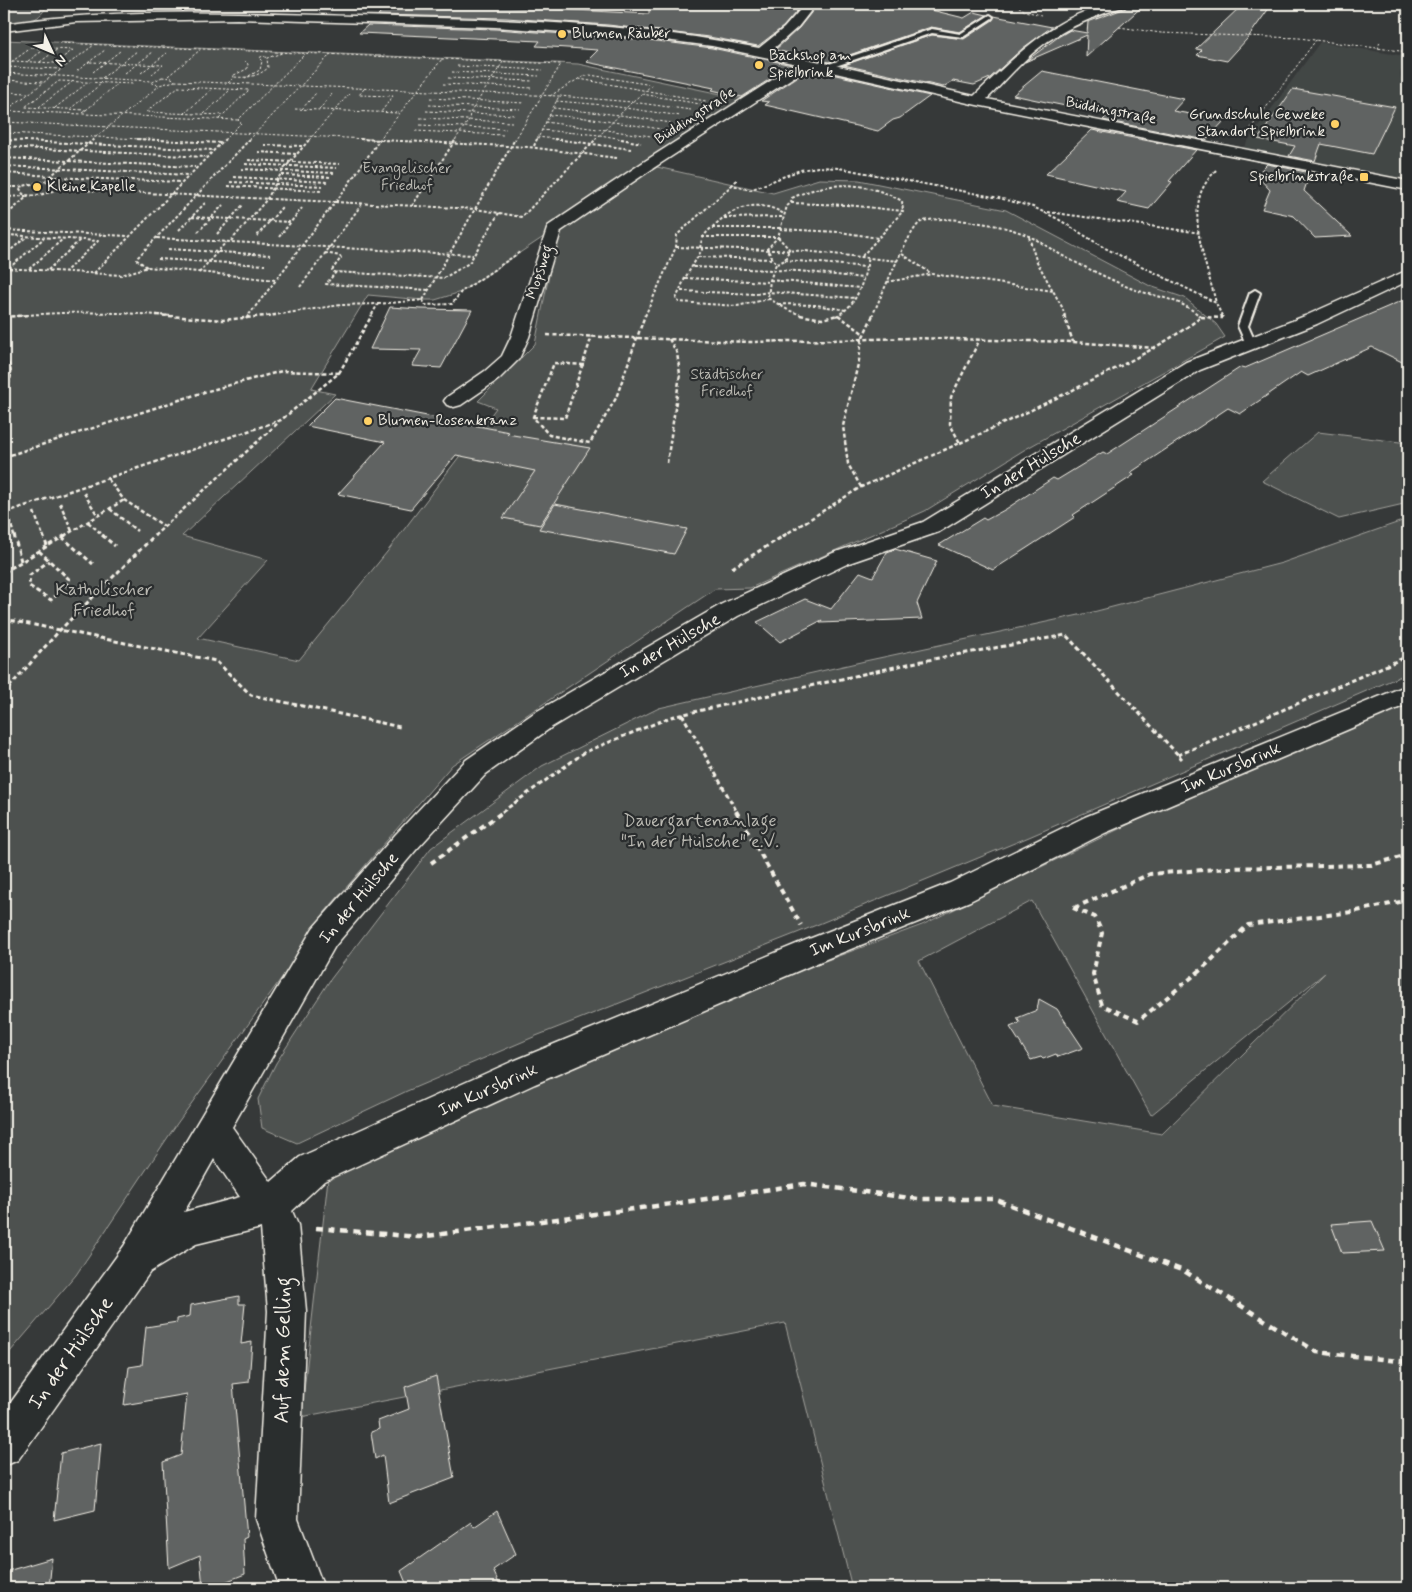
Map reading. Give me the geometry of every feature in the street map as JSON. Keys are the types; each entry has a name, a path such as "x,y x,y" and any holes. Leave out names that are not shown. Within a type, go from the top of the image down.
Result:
{"street":[{"path":"237,16 256,4"},
{"path":"761,52 774,44 792,27 810,4"},
{"path":"978,101 1034,46 1083,14 1120,4"},
{"path":"42,22 49,10"},
{"name":"Büddingstraße","path":"4,28 42,22 237,16 425,20 540,25 649,34 712,42 978,101 1408,186"},
{"name":"Büddingstraße","path":"650,164 808,62"},
{"name":"Mopsweg","path":"454,401 492,375 510,359 520,337 554,229 650,164"},
{"name":"In der Hülsche","path":"4,1446 138,1259 324,937 406,842 476,767 543,720 730,610 841,558 931,527 1193,366 1247,335 1311,320 1408,275"},
{"name":"Im Kursbrink","path":"312,1169 523,1073 815,950 960,892 1095,825 1408,694"},
{"path":"213,1128 274,1216"},
{"name":"In der Hülsche","path":"138,1259 189,1228 274,1216 312,1169"},
{"name":"Auf dem Gelling","path":"274,1216 287,1311 277,1519 302,1588"}],"lane":[{"path":"827,66 932,31 961,36 990,17"},
{"path":"1247,335 1255,293"}],"path":[{"path":"1083,14 1120,28 1160,34 1298,38 1408,52"},
{"path":"1247,335 1223,318 1216,303 1201,234 1198,205 1205,184 1220,166 1239,153 1316,40"},
{"path":"1378,49 1380,41"},
{"path":"4,67 40,42"},
{"path":"58,43 561,64 540,96 423,300"},
{"path":"5,111 95,45"},
{"path":"12,61 55,63 73,50 31,48"},
{"path":"27,62 44,49"},
{"path":"40,62 58,49"},
{"path":"4,73 151,81 168,76 200,49"},
{"path":"77,71 105,50"},
{"path":"92,72 120,51"},
{"path":"102,78 137,51"},
{"path":"125,73 153,52"},
{"path":"141,73 168,53"},
{"path":"244,78 260,70 262,61 259,58 278,56 282,53"},
{"path":"5,111 238,120 305,54"},
{"path":"148,267 138,260 138,257 330,54"},
{"path":"234,78 254,77 269,65 267,58"},
{"path":"246,319 300,245 335,202 416,90 442,59"},
{"path":"228,83 234,78 232,76 248,68 248,64 244,60"},
{"path":"90,62 163,65 152,74"},
{"path":"412,206 465,127 469,120 470,112 503,62"},
{"path":"457,66 542,70"},
{"path":"4,67 62,69"},
{"path":"452,72 538,76"},
{"path":"4,197 29,196 58,189 362,203 476,210 522,216 632,102 652,85 597,75 583,76 550,96"},
{"path":"168,76 176,79 175,81"},
{"path":"448,78 532,81"},
{"path":"114,83 119,79"},
{"path":"578,79 712,102"},
{"path":"4,80 44,82"},
{"path":"86,110 25,107 59,81 134,84"},
{"path":"151,81 151,83 159,85"},
{"path":"4,187 19,187 46,180 159,85 175,81 559,96 632,102 691,110"},
{"path":"39,107 72,82"},
{"path":"55,108 87,82"},
{"path":"70,109 102,83"},
{"path":"210,88 216,83"},
{"path":"81,114 118,84"},
{"path":"443,84 532,88"},
{"path":"218,119 223,115 249,90 178,87 146,112 223,115"},
{"path":"185,114 213,88"},
{"path":"365,88 359,95 392,96 381,112"},
{"path":"204,114 230,89"},
{"path":"4,92 28,93"},
{"path":"302,110 316,93"},
{"path":"318,110 332,94"},
{"path":"231,242 266,199 286,166 349,94"},
{"path":"642,94 700,104 704,100"},
{"path":"534,146 559,96"},
{"path":"430,98 524,103"},
{"path":"556,101 627,108 684,117"},
{"path":"429,105 520,109"},
{"path":"553,108 672,123"},
{"path":"295,109 400,113"},
{"path":"426,111 516,115"},
{"path":"162,117 166,113"},
{"path":"549,116 613,122 665,130"},
{"path":"420,118 512,122"},
{"path":"94,273 240,123 238,120"},
{"path":"4,122 534,146 585,152 650,164"},
{"path":"545,122 659,137"},
{"path":"420,125 506,129"},
{"path":"541,130 600,135 645,143"},
{"path":"415,131 503,135"},
{"path":"4,133 220,143"},
{"path":"537,137 631,149"},
{"path":"4,140 213,150"},
{"path":"264,145 304,146"},
{"path":"4,147 206,157"},
{"path":"258,152 297,154"},
{"path":"4,158 196,167"},
{"path":"248,160 340,164"},
{"path":"245,164 338,168"},
{"path":"4,166 189,175"},
{"path":"732,186 750,190 800,170 818,167 839,168 999,198 1044,212 1201,234"},
{"path":"241,168 334,173"},
{"path":"4,174 181,182"},
{"path":"282,175 331,177"},
{"path":"234,177 327,182"},
{"path":"46,180 54,184 58,189"},
{"path":"533,417 549,435 590,443 616,398 636,338 656,288 676,247 677,235 732,186 736,180"},
{"path":"230,182 324,186"},
{"path":"767,249 778,237 786,206 792,198 812,188 837,185 856,186 894,196 902,201 903,211 862,256"},
{"path":"228,186 321,191"},
{"path":"19,187 24,194 29,196"},
{"path":"4,218 29,196"},
{"path":"790,202 847,205 903,211"},
{"path":"300,287 362,203"},
{"path":"179,230 205,204"},
{"path":"198,232 223,205"},
{"path":"218,234 242,205"},
{"path":"770,299 757,304 746,305 687,303 679,302 676,299 702,248 702,238 735,208 746,205 767,207 777,209 784,216"},
{"path":"257,236 282,207"},
{"path":"279,237 302,208"},
{"path":"325,253 340,256 341,258 332,270 336,272 444,278 469,263 499,212"},
{"path":"1044,212 1103,247 1216,303"},
{"path":"724,218 784,216"},
{"path":"192,217 291,222"},
{"path":"861,486 848,464 843,426 859,360 862,339 897,261 916,226 922,222 948,219 986,223 1029,236 1065,257 1125,286 1150,295 1175,300 1187,306 1201,317 1223,318"},
{"path":"712,228 840,232 879,238"},
{"path":"423,300 425,305 452,304 461,292 554,229"},
{"path":"4,230 129,236"},
{"path":"4,240 9,235 98,241 66,272"},
{"path":"4,256 26,236"},
{"path":"1029,236 1036,260 1062,307 1073,342"},
{"path":"702,238 778,237"},
{"path":"778,237 789,250"},
{"path":"8,268 44,238"},
{"path":"157,238 473,255"},
{"path":"29,269 63,239"},
{"path":"47,270 81,240"},
{"path":"198,273 227,241"},
{"path":"676,247 789,250 897,261"},
{"path":"168,249 270,255"},
{"path":"767,249 776,264"},
{"path":"785,260 789,250"},
{"path":"902,254 932,274"},
{"path":"698,257 762,260 773,258"},
{"path":"866,267 785,260 776,264 770,281 768,298 786,310 812,318 826,318 838,315 847,310 856,298 860,288 869,257"},
{"path":"158,259 265,265"},
{"path":"4,268 121,275 148,267 276,280"},
{"path":"693,267 726,270 774,269 862,278"},
{"path":"336,272 326,284 429,290"},
{"path":"887,282 932,274 1054,291"},
{"path":"686,278 816,282 860,288"},
{"path":"681,290 756,294 768,292 856,298"},
{"path":"4,317 55,312 137,313 223,320 246,319 341,305 423,300"},
{"path":"4,693 59,631 164,526 281,420 339,373 378,304"},
{"path":"777,304 847,310"},
{"path":"838,315 864,334"},
{"path":"732,568 861,486 1040,407 1156,348 1187,329 1201,317"},
{"path":"533,417 565,418 592,336"},
{"path":"520,337 592,336 751,342 911,338 1073,342 1156,348"},
{"path":"667,463 680,374 676,353 669,339"},
{"path":"960,443 950,424 951,397 979,341"},
{"path":"4,357 12,368 11,378 4,392"},
{"path":"533,417 554,363 584,365"},
{"path":"4,457 204,392 282,371 339,373"},
{"path":"4,379 11,378"},
{"path":"4,513 281,420"},
{"path":"108,479 124,500 164,526"},
{"path":"84,492 98,516"},
{"path":"4,572 124,500"},
{"path":"60,503 72,531"},
{"path":"110,508 137,531"},
{"path":"34,512 47,546"},
{"path":"10,520 21,561"},
{"path":"87,522 115,546"},
{"path":"62,537 93,564"},
{"path":"38,551 49,561 69,580 65,587 51,600 29,586 30,575 49,561"},
{"path":"4,619 216,661 250,694 400,727"},
{"path":"428,866 585,752 671,717 917,662 1066,634 1203,780"},
{"path":"1178,754 1408,656"},
{"path":"682,714 815,950"},
{"path":"1408,855 1371,865 1228,868 1150,874 1073,908 1095,917 1102,933 1092,974 1102,1005 1138,1021 1202,969 1248,925 1352,912 1404,901 1408,898"},
{"path":"274,1216 419,1237 679,1203 804,1184 918,1198 994,1199 1184,1271 1317,1352 1408,1362"}],"shaded area":[{"name":"Grundschule Geweke Standort Spielbrink","path":"1320,42 1404,56 1400,75 1408,100 1408,180 1243,148"}],"green space":[{"path":"4,4 48,4 40,16 35,19 4,25"},
{"path":"4,40 578,64 749,100 461,292 435,300 368,295 311,389 335,394 182,536 268,560 198,638 299,660 387,552 496,408 478,401 535,344 558,231 657,167 773,193 819,179 859,180 1006,210 1150,286 1185,298 1216,324 1225,337 1024,450 925,511 750,588 715,589 452,765 325,912 293,962 176,1125 76,1275 4,1359"},
{"path":"1318,432 1408,443 1408,503 1339,519 1262,481"},
{"name":"Dauergartenanlage \"In der Hülsche\" e.V.","path":"1408,519 1408,673 1029,837 797,933 536,1036 407,1091 297,1143 262,1128 258,1099 276,1063 330,980 431,848 542,766 659,708 1093,612 1282,563"},
{"path":"1408,704 1408,1588 852,1588 785,1323 301,1417 328,1179 523,1073 922,925 1232,774","holes":["1032,901 1151,1115 1326,972 1162,1134 993,1106 919,961"]}],"building":[{"path":"389,4 463,4 649,14 649,4 803,4 783,27 758,46 709,37 608,25 506,18 378,15"},
{"path":"818,4 907,4 964,18 974,12 987,15 960,32 931,27 829,62 775,50 799,28"},
{"path":"1128,4 1145,4 1086,57 1087,35 1025,62 1070,30 1087,33 1088,22 1126,8"},
{"path":"1243,4 1272,4 1247,39 1227,61 1197,55 1202,50 1196,49"},
{"path":"994,16 1052,27 1023,48 990,78 974,85 953,81 943,87 844,65 932,35 964,39 993,20"},
{"path":"368,25 495,29 649,40 712,48 792,65 742,97 712,90 714,88 586,62 598,50 536,46 540,41 359,33"},
{"path":"809,69 930,96 878,131 765,105 769,102 761,101"},
{"path":"1042,71 1184,99 1173,111 1225,120 1206,140 1103,120 1108,115 1013,95"},
{"path":"1293,89 1395,107 1372,154 1321,144 1315,161 1289,156 1295,146 1258,139"},
{"path":"1092,130 1196,150 1169,181 1172,182 1149,209 1117,202 1126,192 1046,174"},
{"path":"1267,164 1277,166 1281,170 1282,167 1310,173 1304,191 1352,236 1315,238 1294,216 1262,209 1270,190 1256,175"},
{"path":"1408,298 1408,365 1372,347 1308,376 1301,372 1240,414 1228,408 1130,473 1134,475 1073,515 1075,517 993,570 939,545 983,518 986,520 1006,509 1053,478 1057,480 1103,452 1107,454 1241,367 1245,368"},
{"path":"390,307 472,310 441,368 412,366 421,350 370,349"},
{"path":"335,398 509,432 507,434 590,448 540,525 503,518 535,471 456,455 411,509 338,494 385,442 307,426"},
{"path":"555,504 687,529 674,554 539,529"},
{"path":"895,549 937,561 917,603 922,619 820,623 822,620 780,642 757,622 805,599 831,609 860,572 873,577 887,552"},
{"path":"1039,999 1057,1009 1083,1048 1058,1057 1056,1054 1043,1059 1041,1057 1031,1060 1010,1027 1020,1023 1017,1018 1037,1010"},
{"path":"1372,1221 1385,1251 1342,1253 1331,1224"},
{"path":"239,1296 239,1304 245,1304 241,1344 252,1342 249,1382 233,1384 247,1537 243,1539 245,1574 210,1588 203,1588 200,1555 169,1568 163,1462 181,1455 187,1394 124,1405 129,1367 142,1365 146,1327 177,1322 177,1319 190,1316 191,1305"},
{"path":"436,1376 454,1478 389,1503 383,1455 375,1459 371,1432 379,1429 378,1421 409,1409 405,1387"},
{"path":"101,1443 95,1510 54,1520 61,1453"},
{"path":"497,1511 516,1554 493,1570 501,1588 408,1588 401,1571 471,1522 474,1527"},
{"path":"52,1558 49,1588 4,1588 4,1572"}],"place":[{"name":"Blumen Räuber","path":"562,34"},
{"name":"Backshop am Spielbrink","path":"759,65"},
{"name":"Grundschule Geweke Standort Spielbrink","path":"1335,124"},
{"name":"Spielbrinkstraße","path":"1364,177"},
{"name":"Kleine Kapelle","path":"37,187"},
{"name":"Blumen-Rosenkranz","path":"368,421"}],"park label":[{"name":"Evangelischer Friedhof","path":"407,178"},
{"name":"Städtischer Friedhof","path":"727,384"},
{"name":"Katholischer Friedhof","path":"104,600"}]}
